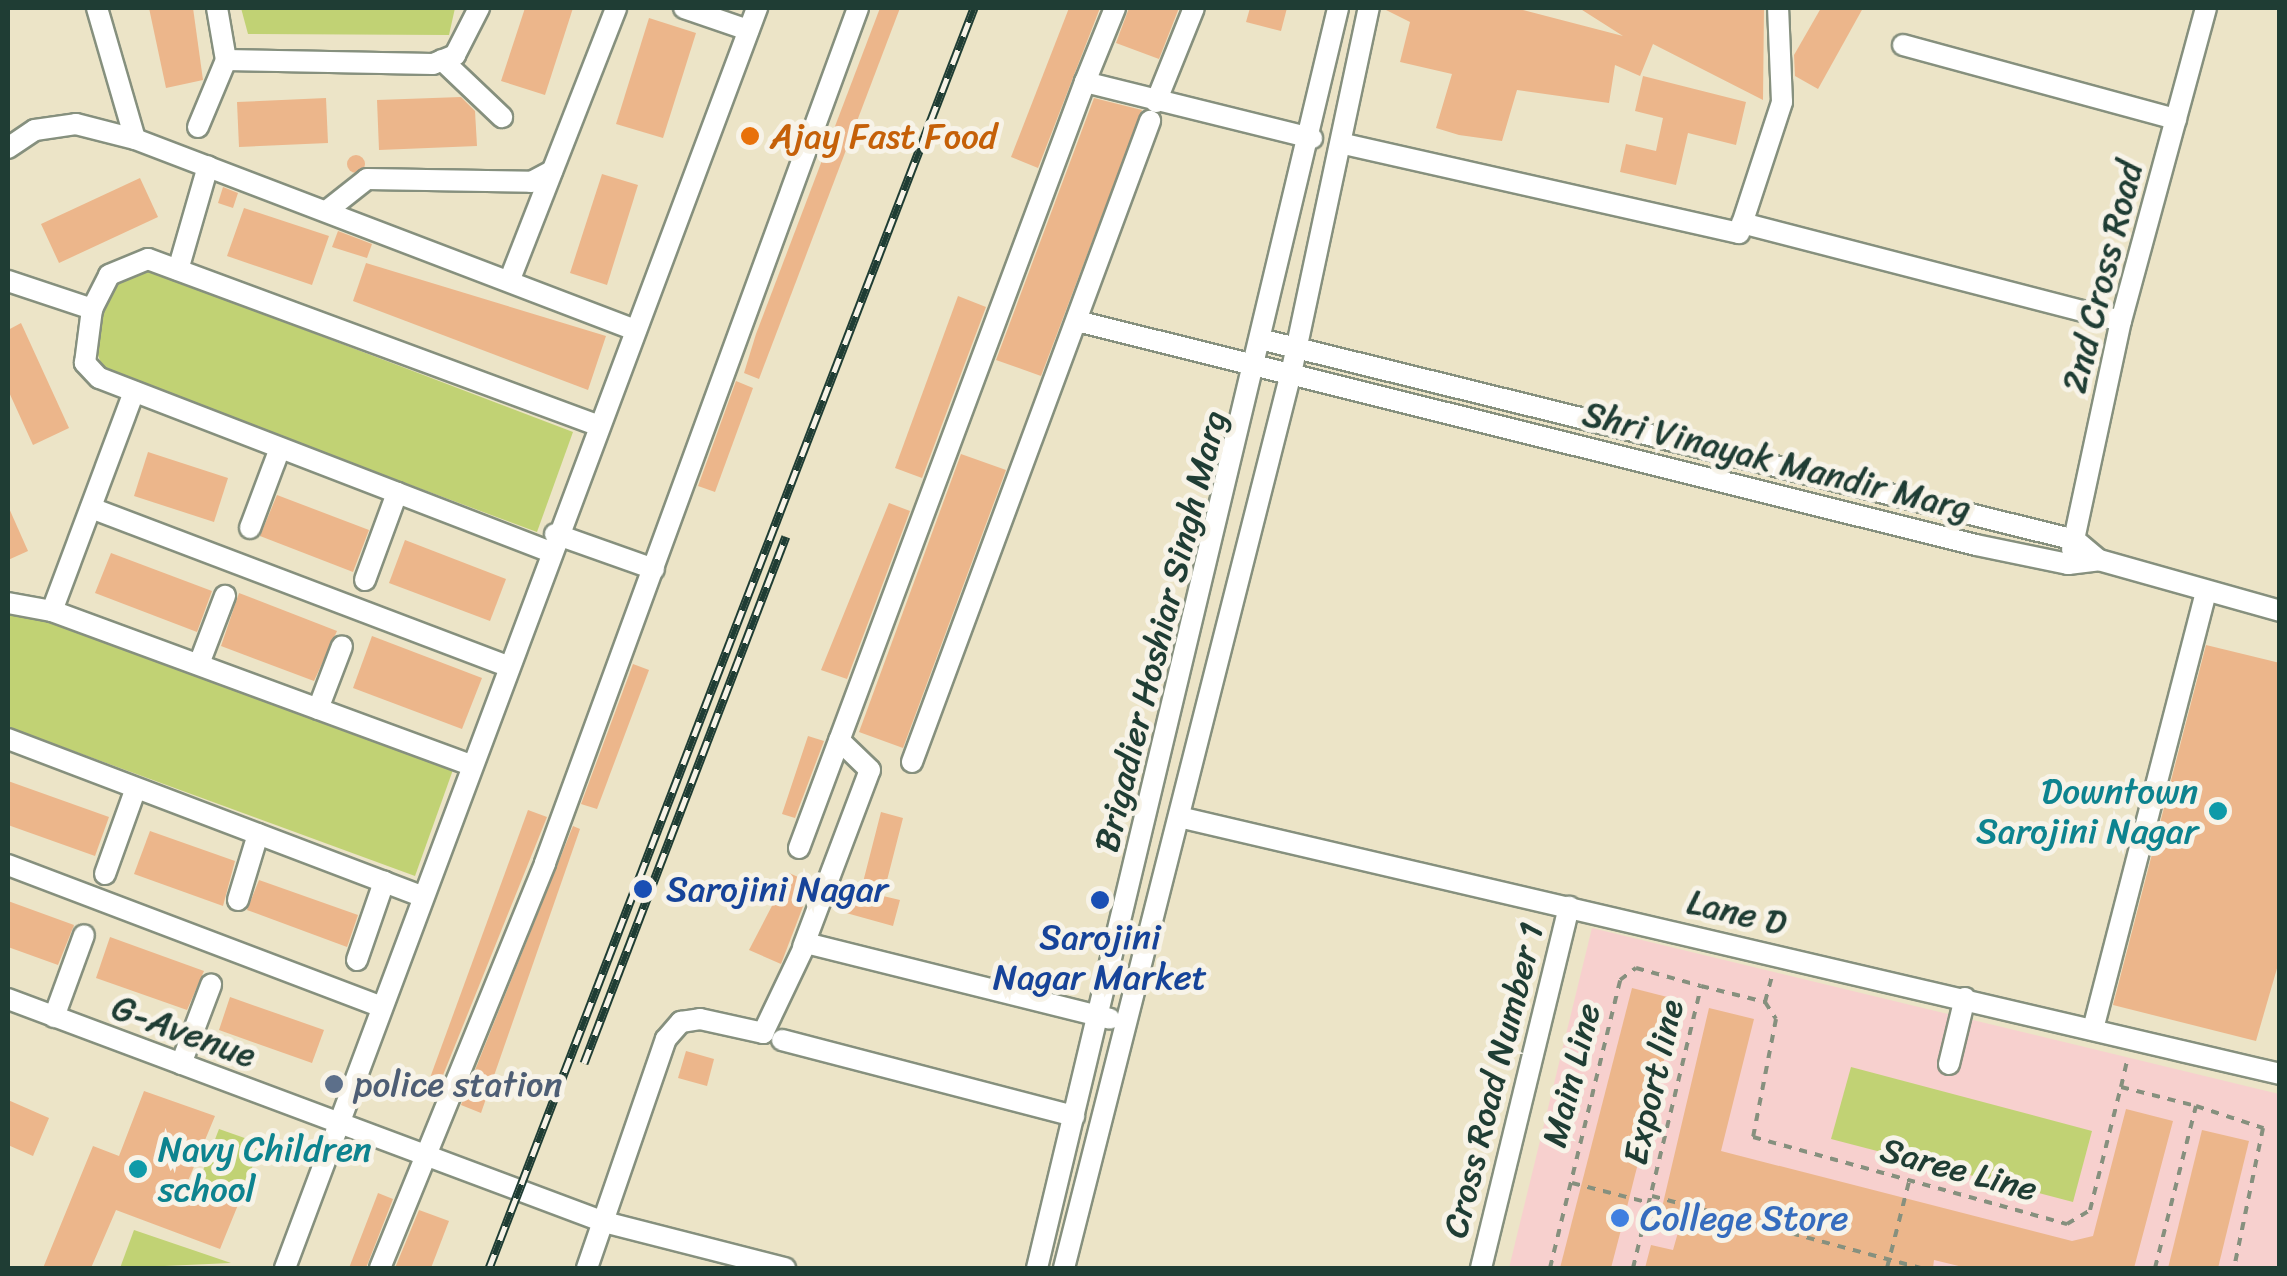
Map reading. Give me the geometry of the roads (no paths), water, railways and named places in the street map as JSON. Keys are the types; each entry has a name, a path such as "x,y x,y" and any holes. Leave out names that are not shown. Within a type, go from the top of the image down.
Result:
{"street":[{"path":"97,8 135,139"},
{"path":"198,126 226,60 217,8"},
{"path":"226,60 442,60 472,32 479,8"},
{"path":"510,279 616,8"},
{"path":"684,8 748,30"},
{"path":"286,1268 630,328 757,8"},
{"path":"380,1268 428,1154 654,568 858,8"},
{"path":"799,848 1115,8"},
{"path":"912,762 1194,8"},
{"name":"Brigadier Hoshiar Singh Marg","path":"1037,1268 1312,138 1338,8"},
{"path":"1064,1268 1294,359 1344,144 1369,8"},
{"path":"1344,144 1739,233 1782,102 1778,8"},
{"name":"2nd Cross Road","path":"2068,564 2121,321 2206,8"},
{"path":"1903,45 2176,119"},
{"path":"442,60 502,117"},
{"path":"1086,82 1153,112 1312,138"},
{"path":"8,148 35,130 76,124 135,139 329,209 630,328"},
{"path":"178,270 208,166"},
{"path":"329,209 367,178 531,182 552,171"},
{"path":"1742,222 2121,321"},
{"path":"595,424 178,270 126,260 92,309 85,363 134,392 397,493 552,542 654,568"},
{"path":"8,281 92,309"},
{"name":"Shri Vinayak Mandir Marg","path":"1078,320 1261,350 2068,564 2099,560 2280,611"},
{"path":"1294,359 2075,540 2099,560"},
{"path":"52,610 134,392"},
{"path":"250,528 280,448"},
{"path":"366,580 397,493"},
{"path":"91,508 506,666"},
{"path":"2092,1029 2206,591"},
{"path":"198,664 224,596"},
{"path":"8,603 52,610 470,765"},
{"path":"318,708 342,646"},
{"path":"8,740 422,896"},
{"path":"587,1268 666,1039 681,1022 700,1019 763,1033 802,947 870,770 839,740"},
{"path":"105,874 136,788"},
{"name":"Lane D","path":"1179,817 2280,1074"},
{"path":"238,900 258,834"},
{"path":"8,865 381,1007"},
{"path":"356,960 384,882"},
{"name":"Cross Road Number 1","path":"1481,1268 1570,906"},
{"path":"54,1017 84,935"},
{"path":"802,947 1126,1023"},
{"path":"180,1064 211,985"},
{"path":"1949,1064 1965,998"},
{"name":"G-Avenue","path":"8,1000 604,1222 785,1268"},
{"path":"782,1040 1074,1116"}],"railway":[{"path":"489,1268 974,8"},
{"path":"584,1063 786,536"}],"place":[{"name":"Ajay Fast Food","path":"750,136"},
{"name":"Downtown Sarojini Nagar","path":"2218,811"},
{"name":"Sarojini Nagar","path":"643,889"},
{"name":"Sarojini Nagar Market","path":"1100,900"},
{"name":"police station","path":"334,1084"},
{"name":"Navy Children school","path":"138,1169"},
{"name":"College Store","path":"1620,1218"}]}
